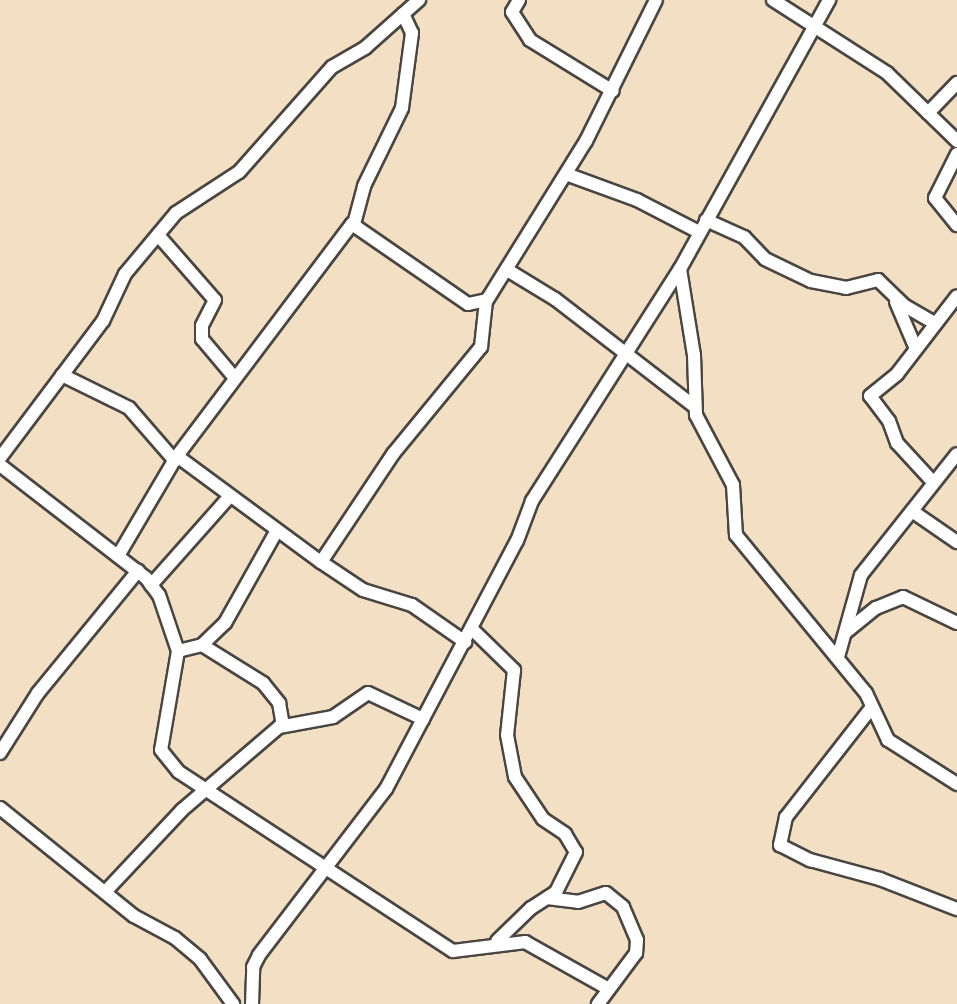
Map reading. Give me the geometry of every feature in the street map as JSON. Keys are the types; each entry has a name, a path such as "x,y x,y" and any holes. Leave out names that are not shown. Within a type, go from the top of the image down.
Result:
{"street":[{"path":"0,458 112,307 125,274 176,213 245,167 332,67 366,47 419,0"},
{"path":"519,0 512,12 530,40 613,91"},
{"path":"321,562 393,454 481,347 486,301 509,271 613,91 656,0"},
{"path":"773,0 887,73 957,141"},
{"path":"252,1004 253,967 259,955 296,903 330,867 368,806 386,789 472,629 532,501 622,354 680,269 829,0"},
{"path":"118,556 176,459 234,377 354,224 364,186 402,108 412,33 403,14"},
{"path":"928,113 957,83"},
{"path":"957,154 935,198 957,225"},
{"path":"566,174 703,226 744,237 765,259 811,281 846,288 874,278 934,323"},
{"path":"354,224 468,304 486,301"},
{"path":"158,235 215,300 202,326 202,339 234,377"},
{"path":"680,269 694,355 695,407 733,485 736,535 838,657 872,707 888,740 957,784"},
{"path":"509,271 555,299 622,354 695,407"},
{"path":"893,295 916,349"},
{"path":"932,481 894,440 889,421 870,397 916,349 957,296"},
{"path":"62,375 129,408 176,459 276,532 363,590 412,605 465,642"},
{"path":"838,657 861,575 932,481 957,454"},
{"path":"0,465 138,571 151,585 174,628 178,651 161,750 204,792 330,867 453,951 495,943 525,942 607,988"},
{"path":"151,585 229,497"},
{"path":"912,511 957,542"},
{"path":"178,651 202,645 236,609 276,532"},
{"path":"1,750 38,693 138,571"},
{"path":"846,632 876,608 903,597 957,623"},
{"path":"472,629 515,674 507,735 515,777 543,819 575,848 559,889 495,943"},
{"path":"202,645 263,683 279,703 283,726"},
{"path":"106,891 204,792 283,726 333,717 368,693 423,719"},
{"path":"872,707 786,817 780,845 810,860 880,879 957,909"},
{"path":"0,808 16,826 106,891 134,916 175,938 200,959 233,1004"},
{"path":"545,898 578,902 606,893 623,907 637,940 636,953 598,1004"}]}
